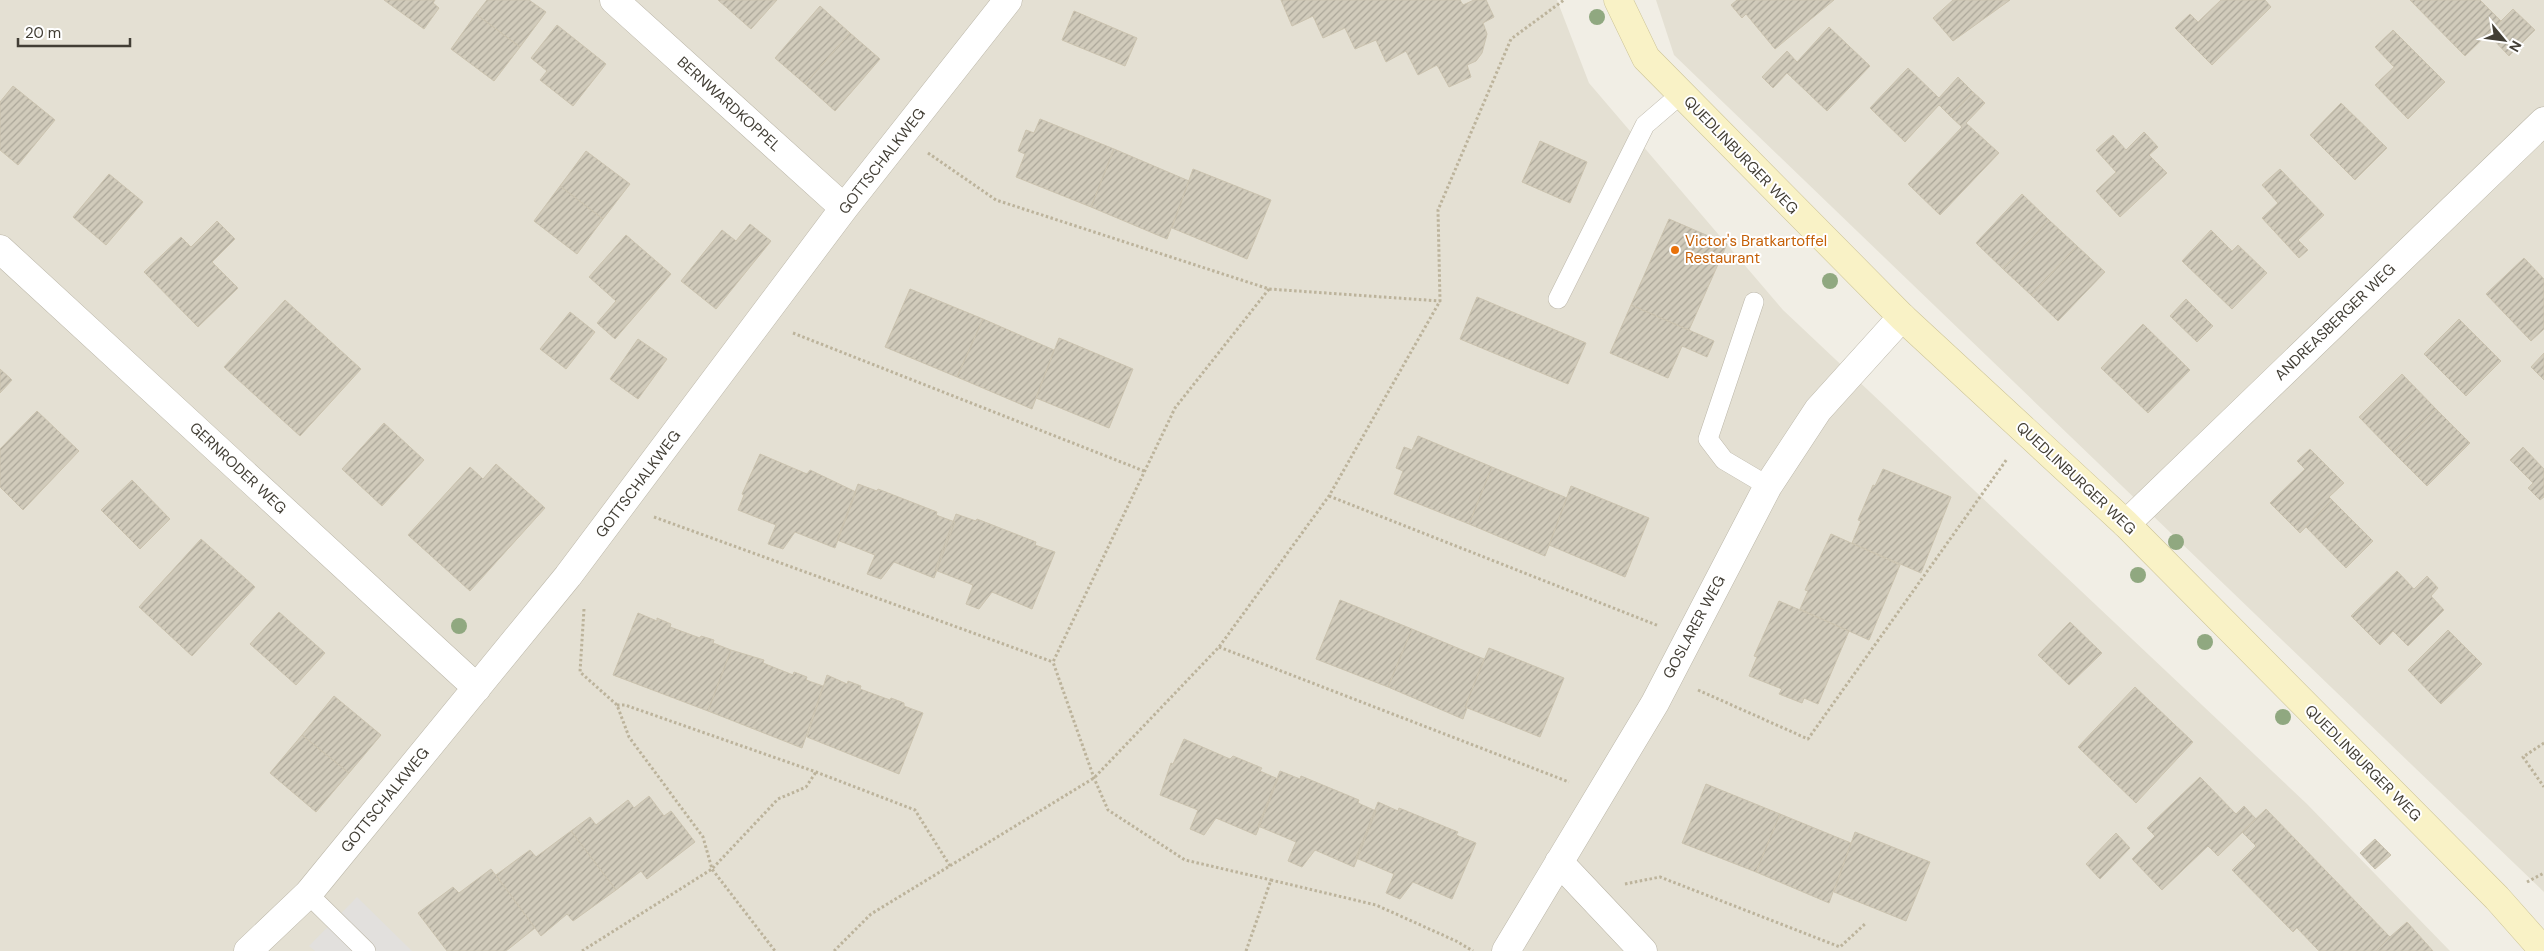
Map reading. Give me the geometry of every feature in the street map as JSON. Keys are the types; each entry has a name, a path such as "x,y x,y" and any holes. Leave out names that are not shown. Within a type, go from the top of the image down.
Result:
{"street":[{"name":"BERNWARDKOPPEL","path":"614,0 844,208"},
{"name":"GOTTSCHALKWEG","path":"248,951 308,894 568,576 762,320 844,208 903,136 1008,0"},
{"name":"QUEDLINBURGER WEG","path":"1618,0 1646,58 1680,94 1902,317 2126,524 2496,898 2544,951"},
{"name":"ANDREASBERGER WEG","path":"2126,524 2544,121"},
{"name":"GERNRODER WEG","path":"0,249 476,688"},
{"name":"GOSLARER WEG","path":"1506,951 1655,703 1687,638 1768,486 1818,410 1902,317"},
{"path":"1559,862 1643,951"}],"lane":[{"path":"1558,300 1645,124 1680,94"},
{"path":"1754,302 1708,439 1724,460 1768,486"},
{"path":"308,894 366,951"}],"path":[{"path":"834,951 871,914 1094,778 1219,647 1329,496 1440,301 1438,210 1511,38 1564,0"},
{"path":"903,136 996,200 1269,289 1440,301"},
{"path":"1269,289 1175,408 1053,662 1094,778 1108,810 1186,860 1376,905 1456,941 1473,951"},
{"path":"762,320 1144,472"},
{"path":"1668,677 1808,739 2026,432"},
{"path":"1329,496 1687,638"},
{"path":"622,506 1053,662"},
{"path":"568,576 586,594 580,672 617,706 629,738 702,837 712,869 775,951"},
{"path":"1219,647 1600,794"},
{"path":"617,706 625,705 816,772 915,810 950,866"},
{"path":"2544,743 2523,757 2544,787"},
{"path":"582,951 712,869 778,799 806,787 816,772"},
{"path":"1589,892 1660,876 1840,947 1866,923"},
{"path":"1246,951 1271,880"}],"shaded area":[{"path":"0,0 1557,0 1589,83 1783,310 2307,804 2450,951 0,951"},
{"path":"1656,0 2544,0 2544,892 1674,55"},
{"path":"357,897 412,951 315,951 309,946"}],"building":[{"path":"384,0 435,0 433,3 439,8 424,29"},
{"path":"487,0 529,0 546,12 520,47 476,14"},
{"path":"718,0 777,0 751,29"},
{"path":"1281,0 1460,0 1463,5 1474,0 1486,0 1494,17 1483,23 1487,34 1482,53 1476,61 1467,65 1471,77 1449,87 1437,65 1418,75 1406,51 1386,62 1376,40 1355,49 1345,28 1323,38 1313,16 1292,26"},
{"path":"1737,0 1834,0 1775,49 1746,14 1742,18 1731,5"},
{"path":"1953,0 2010,0 1953,41 1933,18"},
{"path":"2221,0 2265,0 2271,7 2212,65 2175,28 2190,14 2198,22"},
{"path":"2410,0 2480,0 2501,21 2465,56"},
{"path":"820,6 850,33 805,84 775,58"},
{"path":"2513,9 2535,30 2509,56 2488,34"},
{"path":"1074,11 1137,38 1125,66 1062,40"},
{"path":"476,14 520,47 494,81 451,49"},
{"path":"557,25 606,64 573,106 540,80 547,71 531,58"},
{"path":"1829,27 1870,66 1827,111 1787,73 1773,88 1762,77 1787,51 1797,62"},
{"path":"2393,30 2445,82 2408,119 2375,85 2394,67 2375,47"},
{"path":"850,33 880,59 835,111 805,84"},
{"path":"1908,68 1939,98 1958,77 1973,92 1950,116 1939,105 1905,142 1870,108"},
{"path":"13,86 55,120 18,165 0,150 0,102"},
{"path":"1973,92 1985,103 1966,123 1999,153 1940,215 1908,184 1962,127 1950,116"},
{"path":"2341,103 2387,148 2355,180 2310,135"},
{"path":"1040,119 1114,149 1091,207 1016,177 1025,154 1018,151 1026,130 1034,133"},
{"path":"2144,132 2158,147 2149,155 2167,173 2120,217 2096,191 2116,172 2096,150 2113,135 2126,150"},
{"path":"1540,141 1587,162 1570,203 1522,182"},
{"path":"1114,149 1189,181 1167,239 1091,207"},
{"path":"586,151 630,184 603,219 560,186"},
{"path":"1193,169 1271,200 1247,259 1172,228"},
{"path":"2280,169 2324,215 2298,240 2308,250 2299,258 2262,218 2278,203 2262,185"},
{"path":"109,174 143,202 106,245 73,217"},
{"path":"560,186 603,219 577,254 534,221"},
{"path":"2022,194 2049,220 2003,269 1976,243"},
{"path":"1669,219 1727,244 1689,330 1631,305"},
{"path":"2049,220 2077,246 2031,295 2003,269"},
{"path":"217,221 235,239 212,262 238,288 198,327 144,272 181,237 191,247"},
{"path":"750,224 771,241 716,309 681,281 722,230 736,241"},
{"path":"2211,230 2232,251 2238,245 2267,273 2232,309 2182,261"},
{"path":"626,235 671,274 615,339 597,323 616,301 589,277"},
{"path":"2077,246 2105,272 2058,321 2031,295"},
{"path":"2524,258 2544,279 2544,329 2531,341 2486,294"},
{"path":"910,289 983,319 957,377 885,347"},
{"path":"1477,297 1586,343 1568,384 1460,339"},
{"path":"2186,299 2213,326 2197,342 2170,316"},
{"path":"285,300 361,369 300,436 224,367"},
{"path":"1631,305 1714,341 1707,357 1682,346 1668,378 1610,353"},
{"path":"570,312 595,332 566,369 540,349"},
{"path":"983,319 1054,350 1032,409 957,377"},
{"path":"2459,319 2501,361 2466,396 2424,354"},
{"path":"2143,324 2190,370 2148,413 2101,368"},
{"path":"1059,338 1133,369 1109,428 1036,398"},
{"path":"638,339 667,359 638,399 610,379"},
{"path":"2544,353 2544,380 2531,367"},
{"path":"0,369 12,380 0,393"},
{"path":"2402,374 2436,409 2393,452 2359,417"},
{"path":"2436,409 2470,443 2427,486 2393,452"},
{"path":"37,411 79,451 23,510 0,487 0,449"},
{"path":"384,423 424,460 382,506 342,469"},
{"path":"1418,436 1492,467 1469,524 1394,494 1403,471 1396,468 1404,447 1412,450"},
{"path":"2523,447 2544,469 2544,497 2540,500 2528,488 2533,483 2510,460"},
{"path":"2310,449 2344,483 2329,497 2332,500 2300,533 2270,503 2305,469 2297,461"},
{"path":"760,454 807,474 810,470 856,492 835,548 795,532 783,549 768,544 776,525 738,510 744,495 742,494"},
{"path":"496,464 545,508 470,591 408,535 470,467 483,479"},
{"path":"1492,467 1567,498 1545,556 1469,524"},
{"path":"1883,469 1951,497 1921,573 1852,543 1861,521 1858,520 1873,485 1875,486"},
{"path":"132,480 170,519 140,549 101,510"},
{"path":"858,484 877,491 878,489 937,512 936,515 955,522 934,578 894,562 881,579 867,574 875,555 837,540"},
{"path":"1571,486 1649,518 1625,577 1549,545"},
{"path":"2332,500 2373,541 2346,568 2306,527"},
{"path":"956,514 976,521 977,519 1036,542 1035,545 1055,552 1032,609 992,592 979,609 966,604 973,585 935,570"},
{"path":"1831,534 1900,565 1869,640 1800,609 1808,591 1805,590"},
{"path":"201,539 255,587 192,656 139,607"},
{"path":"2397,571 2414,589 2427,576 2438,588 2431,596 2444,610 2408,646 2393,631 2380,645 2351,616"},
{"path":"1340,600 1412,629 1388,687 1316,659"},
{"path":"1779,601 1849,631 1818,704 1804,698 1802,703 1779,694 1782,689 1749,676 1757,657 1754,656"},
{"path":"279,612 325,653 296,685 250,644"},
{"path":"638,613 657,621 657,618 671,624 670,627 700,638 701,636 714,640 713,643 731,650 708,711 613,675"},
{"path":"2070,622 2102,653 2069,685 2038,655"},
{"path":"1412,629 1484,659 1465,707 1467,708 1463,719 1388,687"},
{"path":"2448,630 2482,664 2441,704 2408,670"},
{"path":"1489,648 1564,678 1540,737 1465,707"},
{"path":"731,650 764,660 763,663 793,675 794,672 807,677 806,680 823,686 802,748 708,711"},
{"path":"827,675 847,684 848,681 861,686 860,689 890,700 891,698 904,703 904,706 923,713 899,774 807,737"},
{"path":"2135,687 2193,742 2136,803 2078,747"},
{"path":"334,696 381,735 349,773 302,735"},
{"path":"302,735 349,773 316,812 270,773"},
{"path":"1184,739 1230,759 1233,756 1262,768 1260,771 1278,779 1256,835 1216,818 1204,835 1190,829 1198,810 1160,795 1171,763 1173,764"},
{"path":"1280,771 1300,779 1301,776 1359,800 1358,803 1376,811 1354,867 1315,850 1302,867 1288,861 1296,842 1258,826"},
{"path":"2200,777 2236,814 2244,806 2256,819 2218,856 2208,846 2162,890 2132,859 2155,836 2147,828"},
{"path":"1706,784 1780,814 1756,872 1682,843"},
{"path":"649,796 664,816 671,811 695,842 647,879 641,871 616,890 571,831 590,817 596,825 628,800 634,808"},
{"path":"1378,802 1398,811 1399,808 1458,832 1456,835 1476,843 1452,899 1413,882 1400,899 1386,893 1394,874 1356,858"},
{"path":"2266,809 2390,937 2376,951 2319,951 2297,928 2293,932 2232,870 2256,846 2242,832"},
{"path":"1780,814 1851,843 1829,903 1756,872"},
{"path":"571,831 616,890 573,921 567,914 541,936 496,875 530,850 536,857"},
{"path":"1855,832 1930,862 1906,921 1834,892"},
{"path":"2116,833 2130,848 2100,879 2086,864"},
{"path":"2375,839 2391,855 2375,869 2360,853"},
{"path":"491,869 535,928 506,951 447,951 418,913 453,887 459,893"},
{"path":"2407,922 2433,951 2376,951 2390,937"}],"place":[{"name":"Victor's Bratkartoffel Restaurant","path":"1675,250"}]}
